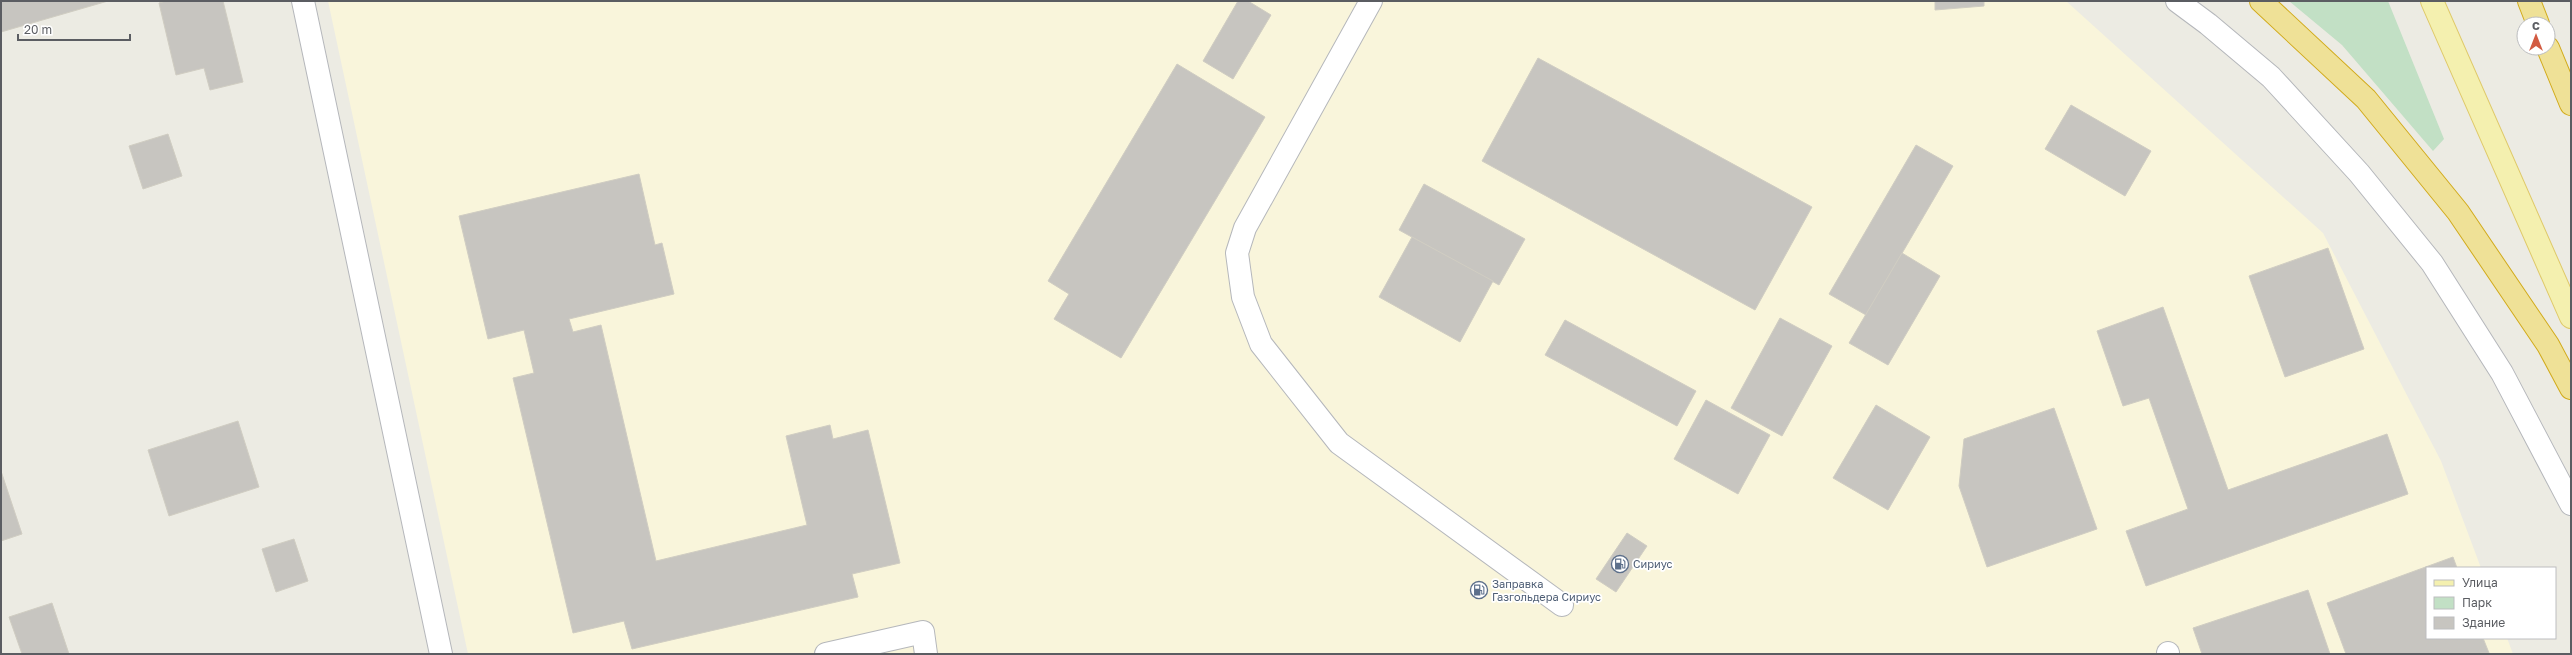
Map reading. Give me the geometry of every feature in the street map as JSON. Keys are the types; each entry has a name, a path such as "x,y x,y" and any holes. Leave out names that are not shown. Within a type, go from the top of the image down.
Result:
{"highway":[{"path":"2261,1 2366,99 2453,206 2548,345 2571,388"},
{"path":"2528,1 2535,16"},
{"path":"2551,56 2571,104"}],"main road":[{"path":"2432,1 2571,317"}],"lane":[{"path":"303,1 441,654"},
{"path":"1371,1 1245,228 1238,253 1244,298 1261,344 1339,443 1562,605"},
{"path":"2177,1 2208,24 2271,77 2358,173 2432,263 2502,373 2571,504"},
{"path":"826,654 923,632 926,654"}],"shaded area":[{"path":"328,1 2066,1 2323,233 2441,461 2481,567 2426,567 2426,639 2507,639 2513,654 468,654"}],"green space":[{"path":"2289,1 2388,1 2444,139 2433,151 2342,45"}],"building":[{"path":"1,1 108,1 1,32"},
{"path":"166,1 223,1 243,82 210,90 204,68 176,75 159,3"},
{"path":"1238,1 1248,1 1271,15 1233,79 1203,61"},
{"path":"1935,1 1984,1 1984,6 1935,10"},
{"path":"1538,58 1812,207 1755,310 1482,161"},
{"path":"1177,64 1265,117 1121,358 1054,319 1069,294 1048,281"},
{"path":"2071,105 2151,151 2125,196 2045,149"},
{"path":"168,134 182,176 143,189 129,146"},
{"path":"1916,145 1953,166 1866,315 1829,294"},
{"path":"639,174 655,245 662,243 674,294 569,319 573,332 601,325 656,561 807,525 786,436 830,425 833,439 868,430 900,563 852,574 858,597 632,649 624,621 573,633 513,378 534,373 524,330 488,339 459,216"},
{"path":"1424,184 1525,239 1499,285 1399,230"},
{"path":"1412,237 1493,281 1460,342 1379,297"},
{"path":"2328,248 2364,349 2285,377 2249,276"},
{"path":"1902,253 1940,276 1888,365 1849,343"},
{"path":"2163,307 2228,490 2387,434 2408,494 2146,586 2126,531 2188,509 2149,398 2123,406 2097,331"},
{"path":"1780,318 1832,346 1782,436 1731,408"},
{"path":"1565,320 1696,391 1677,426 1545,355"},
{"path":"1706,400 1770,435 1738,494 1674,459"},
{"path":"1876,405 1930,437 1888,510 1833,478"},
{"path":"2054,408 2097,529 1987,567 1959,486 1964,439"},
{"path":"238,421 259,487 169,516 148,450"},
{"path":"1,471 22,534 1,541"},
{"path":"1627,533 1647,546 1616,592 1596,579"},
{"path":"294,539 308,581 276,592 262,549"},
{"path":"2453,557 2457,567 2426,567 2426,639 2483,639 2489,653 2346,654 2327,603"},
{"path":"2308,590 2330,654 2202,654 2193,628"},
{"path":"52,603 69,654 22,654 9,617"}],"place":[{"name":"Сириус","path":"1620,564"},
{"name":"Заправка Газгольдера Сириус","path":"1479,590"}]}
